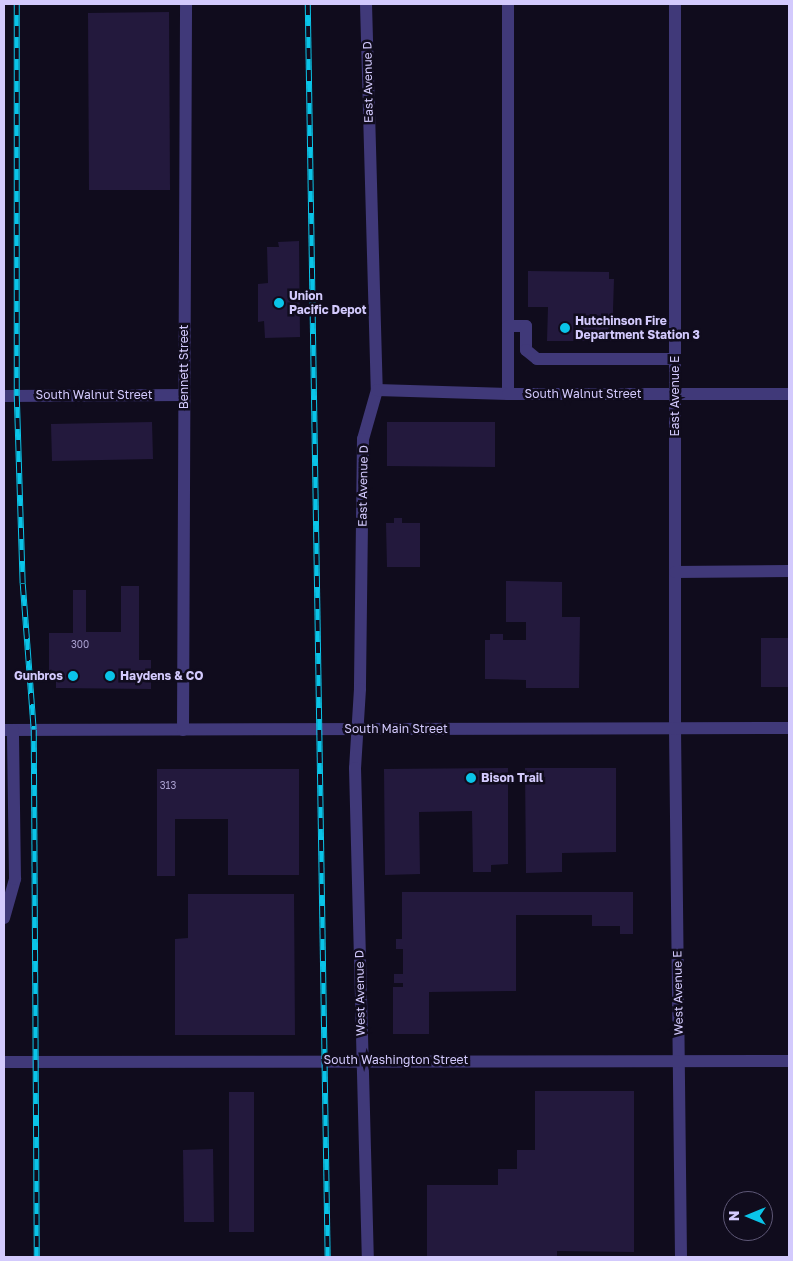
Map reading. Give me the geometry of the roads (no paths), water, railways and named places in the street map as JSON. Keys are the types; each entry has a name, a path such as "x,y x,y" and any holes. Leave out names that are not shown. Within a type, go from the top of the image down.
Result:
{"street":[{"name":"Bennett Street","path":"183,730 186,4"},
{"name":"East Avenue D","path":"358,729 363,439 377,390 366,4"},
{"path":"508,4 508,394"},
{"name":"East Avenue E","path":"675,4 675,729"},
{"path":"508,326 526,326 526,350 536,359 675,359"},
{"name":"South Walnut Street","path":"377,390 508,394 789,394"},
{"name":"South Walnut Street","path":"4,396 184,395"},
{"path":"675,572 789,572"},
{"name":"South Main Street","path":"8,730 789,728"},
{"name":"West Avenue D","path":"358,729 355,768 368,1257"},
{"name":"West Avenue E","path":"675,729 681,1257"},
{"path":"4,911 15,879 8,730"},
{"name":"South Washington Street","path":"4,1062 362,1060 789,1061"}],"railway":[{"path":"17,4 17,396 23,584 34,730 37,1257"},
{"path":"308,4 328,1257"}],"place":[{"name":"Union Pacific Depot","path":"279,303"},
{"name":"Hutchinson Fire Department Station 3","path":"565,328"},
{"name":"Gunbros","path":"73,676"},
{"name":"Haydens & CO","path":"110,676"},
{"name":"Bison Trail","path":"471,778"}]}
